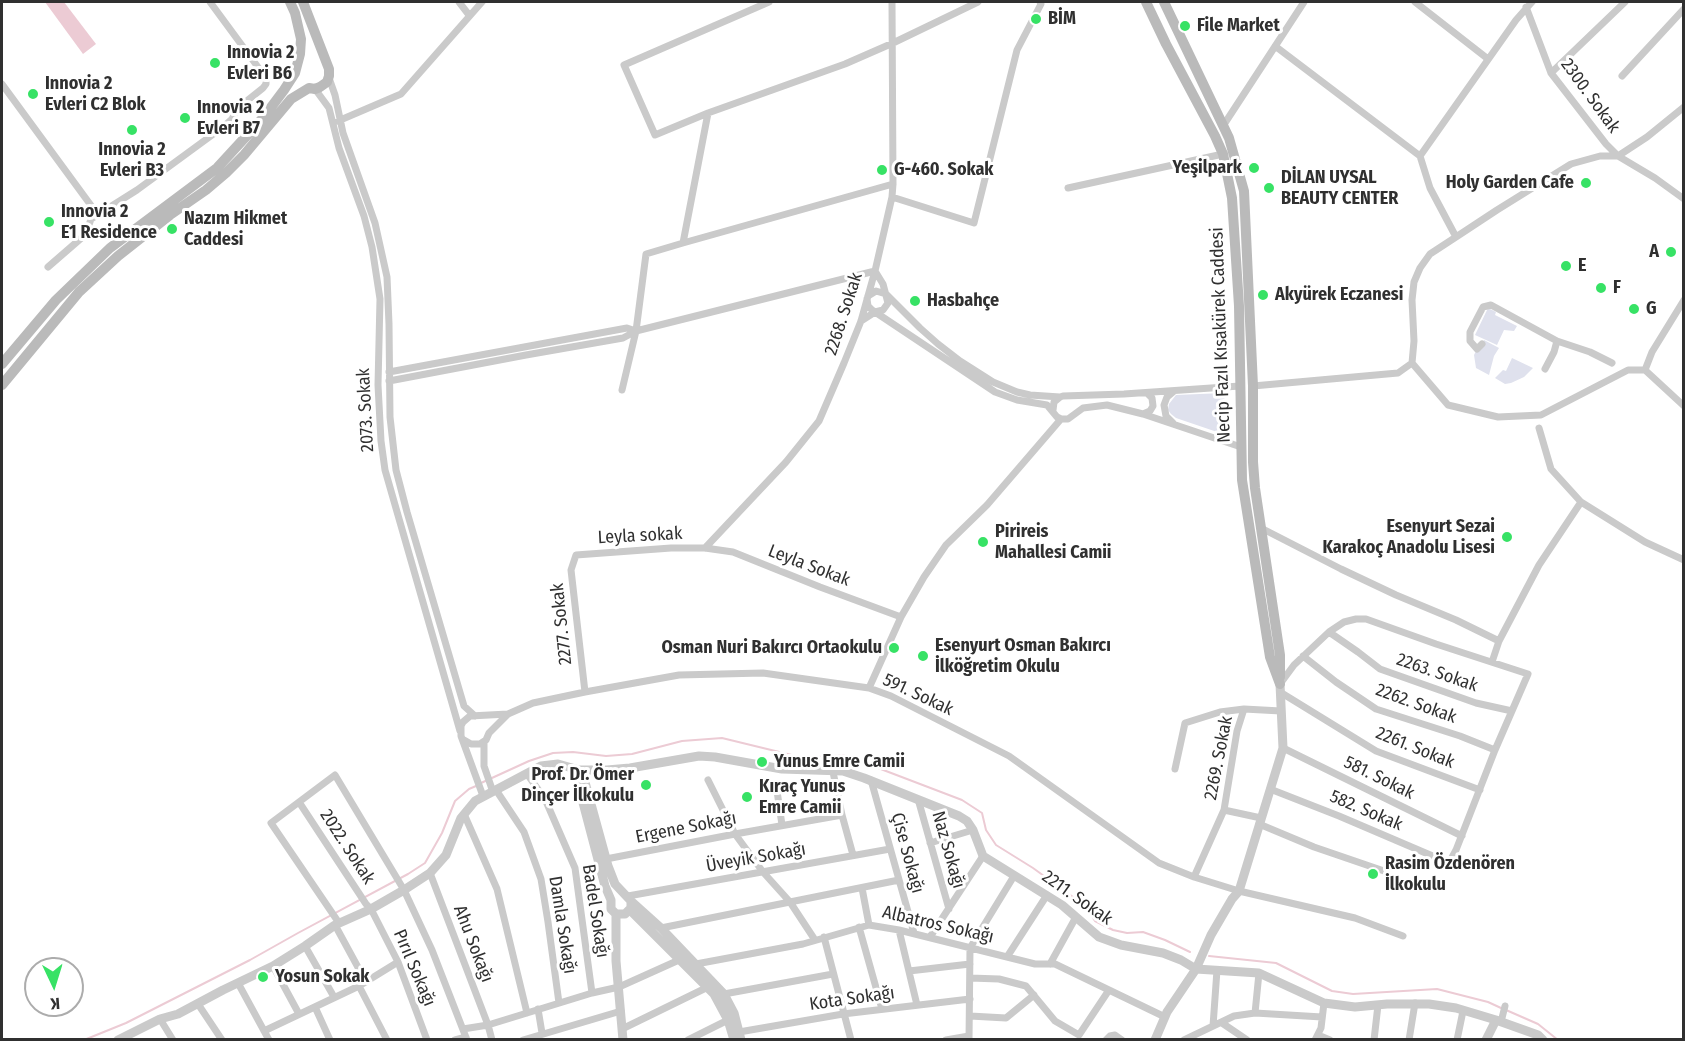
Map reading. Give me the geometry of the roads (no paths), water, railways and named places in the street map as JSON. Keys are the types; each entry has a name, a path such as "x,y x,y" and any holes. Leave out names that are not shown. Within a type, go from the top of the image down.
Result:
{"main road":[{"path":"2,364 56,300 110,248 217,168 263,118 295,73 300,54 301,39 290,2"},
{"path":"2,385 79,292 118,256 226,173 291,99 312,88 324,85 329,78 329,69 303,2"},
{"name":"Necip Fazıl Kısakürek Caddesi","path":"1146,2 1223,154 1233,204 1239,306 1241,447 1245,499 1268,648 1280,688"},
{"name":"Necip Fazıl Kısakürek Caddesi","path":"1164,2 1223,126 1235,155 1244,191 1253,386 1253,462 1280,655 1280,688"},
{"path":"295,73 302,85 312,88"},
{"path":"1215,136 1223,126"},
{"path":"1240,387 1253,386"}],"street":[{"path":"48,267 86,234 91,219 131,194 223,127 232,119 238,108 266,84 266,78 210,2"},
{"path":"459,2 469,15"},
{"path":"336,122 401,94 482,2"},
{"path":"769,2 624,64 654,135 708,113 845,64 978,2"},
{"name":"2268. Sokak","path":"705,548 786,462 819,421 861,321 892,197 892,2"},
{"path":"892,197 974,223 1017,50 1040,2"},
{"path":"1223,126 1304,2"},
{"path":"1415,2 1488,59"},
{"path":"1551,73 1625,2"},
{"path":"1420,156 1529,4"},
{"name":"2300. Sokak","path":"1529,4 1551,73 1618,156 1647,137 1683,107"},
{"path":"1622,76 1683,9"},
{"path":"1275,46 1420,156 1430,188 1456,237"},
{"name":"2073. Sokak","path":"329,78 335,95 339,148 364,216 376,265 380,299 378,385 385,470 460,731"},
{"path":"2,84 98,214"},
{"name":"2073. Sokak","path":"312,88 329,108 336,122 375,223 388,294 390,417 396,470 464,706 477,716"},
{"path":"683,243 708,113"},
{"path":"1068,188 1223,154"},
{"path":"1683,199 1655,178 1618,156 1600,156 1571,164 1430,254 1414,282 1412,363 1448,405 1498,417 1541,415 1628,370 1645,370 1683,406"},
{"path":"622,390 636,331 646,254 893,184"},
{"path":"390,381 526,354 623,338 636,331 875,271 880,277 886,294 887,306 861,321"},
{"path":"1061,419 1047,405 1017,400 995,393 875,312 868,306 867,296 876,291 886,294 938,344 993,382 1030,395 1071,398 1075,404 1075,411 1071,417"},
{"path":"1645,370 1652,352 1683,300"},
{"path":"1482,344 1477,349 1470,341 1470,332 1483,307 1491,305 1557,341 1590,352 1612,363"},
{"path":"389,372 627,328 636,331"},
{"path":"1545,369 1557,341"},
{"path":"1253,386 1398,373 1412,363"},
{"path":"1053,410 1054,402 1061,397 1240,387"},
{"path":"1174,391 1165,401 1164,411 1177,426"},
{"path":"1143,414 1150,411 1153,406 1152,398 1147,393"},
{"path":"869,688 901,617 946,545 987,505 1061,419 1071,417 1083,408 1107,405 1143,414 1241,447"},
{"path":"1539,428 1551,469 1581,502 1645,542 1683,560"},
{"path":"1492,662 1499,641 1539,565 1581,502"},
{"path":"1261,528 1359,578 1499,641"},
{"name":"Leyla sokak","path":"576,555 671,548 705,548"},
{"name":"Leyla Sokak","path":"705,548 733,552 901,617"},
{"name":"2277. Sokak","path":"576,555 571,570 585,692"},
{"path":"1280,688 1303,656 1329,632 1344,622 1356,619 1366,619 1528,674 1495,750 1462,836"},
{"name":"2263. Sokak","path":"1329,632 1380,669 1476,703 1512,711"},
{"name":"2262. Sokak","path":"1303,656 1376,709 1460,736 1495,750"},
{"name":"591. Sokak","path":"508,714 533,703 679,675 762,673 869,688 891,696 1009,756 1159,863 1194,878 1355,918 1402,936"},
{"name":"Necip Fazıl Kısakürek Caddesi","path":"1155,1040 1164,1017 1196,969 1211,935 1232,898 1239,891 1283,748 1280,688"},
{"name":"2261. Sokak","path":"1280,688 1376,751 1480,789"},
{"path":"1175,769 1185,723 1220,712 1244,709 1281,711"},
{"name":"2269. Sokak","path":"1194,878 1224,810 1237,731 1244,709"},
{"path":"464,740 476,745 484,741 508,714"},
{"path":"482,794 460,731 466,719 508,714"},
{"path":"477,716 486,721 489,733"},
{"path":"484,741 484,766 493,790"},
{"name":"581. Sokak","path":"1283,748 1462,836"},
{"path":"123,1038 160,1019 178,1014 273,966 337,923 430,873 446,855 464,814 482,794 542,766 558,764 579,770 630,768 699,756 782,770 843,771 959,816 967,821 973,830 983,856 930,938"},
{"path":"579,770 585,780 615,884 679,960 708,987 722,1006 738,1037"},
{"path":"579,770 576,776 605,886 611,900 611,909 616,914 622,915 628,900"},
{"path":"833,772 853,855"},
{"path":"387,1040 330,909 271,823 335,774 403,888 432,950 465,1035"},
{"name":"Badel Sokağı","path":"527,774 545,799 575,868 592,993"},
{"path":"708,780 735,834 763,872 790,902 815,940"},
{"name":"Çise Sokağı","path":"871,780 914,933"},
{"path":"776,784 782,825"},
{"name":"582. Sokak","path":"1270,789 1449,863 1462,836"},
{"name":"Damla Sokağı","path":"493,790 524,832 541,879 559,1003"},
{"name":"Naz Sokağı","path":"918,799 949,909"},
{"name":"2022. Sokak","path":"299,801 368,906"},
{"path":"1224,810 1260,821 1314,847 1387,872"},
{"path":"464,814 497,889 528,1012"},
{"name":"Ergene Sokağı","path":"606,859 842,815"},
{"path":"930,843 973,830"},
{"name":"Üveyik Sokağı","path":"628,900 890,849"},
{"name":"2211. Sokak","path":"983,856 1047,895 1099,937 1121,945 1163,953 1196,969 1259,973 1324,1003 1355,1007 1429,1004 1500,1019 1538,1038"},
{"name":"Ahu Sokağı","path":"430,873 492,1040"},
{"path":"946,1040 969,1038 970,948 1014,876"},
{"path":"661,928 899,880"},
{"path":"862,888 869,925"},
{"path":"611,900 616,895 628,900 661,928 724,994 734,1013 738,1037"},
{"path":"1007,957 1047,895"},
{"name":"Pırıl Sokağı","path":"368,906 398,962 427,1040"},
{"path":"616,914 616,961 622,1034 708,987"},
{"path":"1050,964 1076,917"},
{"name":"Albatros Sokağı","path":"696,964 815,940 869,925 914,933 1035,964 1055,964 1164,1017"},
{"path":"860,927 882,1009"},
{"path":"899,930 917,1005"},
{"path":"824,937 851,1040"},
{"path":"305,946 334,997"},
{"path":"455,1040 488,1025 528,1012 619,987 679,960"},
{"path":"264,1031 363,984 398,962"},
{"path":"909,971 970,964"},
{"path":"273,966 299,1014"},
{"path":"1214,1026 1217,970"},
{"path":"1254,1013 1259,973"},
{"path":"724,994 833,974"},
{"path":"970,978 999,979 1026,986 1055,1021 1082,1037 1109,990"},
{"path":"238,983 269,1040"},
{"path":"970,1016 1006,1018 1034,995"},
{"name":"Kota Sokağı","path":"738,1037 843,1014 970,999"},
{"path":"1324,1003 1321,1028 1316,1037 1330,1040"},
{"path":"1409,1040 1415,1003"},
{"path":"198,1004 222,1040"},
{"path":"1374,1040 1378,1005"},
{"path":"1486,1040 1500,1019 1505,1006"},
{"path":"315,1007 330,1040"},
{"path":"538,1009 542,1033"},
{"path":"523,1040 621,1011"},
{"path":"1457,1040 1463,1011"},
{"path":"1184,1040 1234,1016 1254,1013 1322,1017"},
{"path":"160,1019 172,1040"},
{"path":"688,1040 728,1020"},
{"path":"1222,1023 1247,1040"},
{"path":"1106,1040 1115,1035 1122,1040"}],"waterway":[{"path":"481,783 529,761 553,753 573,752 606,756 632,754 682,741 722,738 804,758 844,755 962,800 982,813 986,830 996,845 1033,868 1084,905 1095,921 1113,930 1127,933 1143,932 1190,952"},
{"path":"84,1040 126,1023 250,960 425,863 442,833 455,801 476,786"},
{"path":"1209,956 1276,963 1332,991 1353,994 1437,989 1488,1002 1501,1008"},
{"path":"1506,1010 1538,1024 1558,1040"}],"place":[{"name":"BİM","path":"1036,19"},
{"name":"File Market","path":"1185,26"},
{"name":"Innovia 2 Evleri B6","path":"215,63"},
{"name":"Innovia 2 Evleri C2 Blok","path":"33,94"},
{"name":"Innovia 2 Evleri B7","path":"185,118"},
{"name":"Innovia 2 Evleri B3","path":"132,130"},
{"name":"Yeşilpark","path":"1254,168"},
{"name":"G-460. Sokak","path":"882,170"},
{"name":"Holy Garden Cafe","path":"1586,183"},
{"name":"DİLAN UYSAL BEAUTY CENTER","path":"1269,188"},
{"name":"Innovia 2 E1 Residence","path":"49,222"},
{"name":"Nazım Hikmet Caddesi","path":"172,229"},
{"name":"A","path":"1671,252"},
{"name":"E","path":"1566,266"},
{"name":"F","path":"1601,288"},
{"name":"Akyürek Eczanesi","path":"1263,295"},
{"name":"Hasbahçe","path":"915,301"},
{"name":"G","path":"1634,309"},
{"name":"Esenyurt Sezai Karakoç Anadolu Lisesi","path":"1507,537"},
{"name":"Pirireis Mahallesi Camii","path":"983,542"},
{"name":"Osman Nuri Bakırcı Ortaokulu","path":"894,648"},
{"name":"Esenyurt Osman Bakırcı İlköğretim Okulu","path":"923,656"},
{"name":"Yunus Emre Camii","path":"762,762"},
{"name":"Prof. Dr. Ömer Dinçer İlkokulu","path":"646,785"},
{"name":"Kıraç Yunus Emre Camii","path":"747,797"},
{"name":"Rasim Özdenören İlkokulu","path":"1373,874"},
{"name":"Yosun Sokak","path":"263,977"}]}
